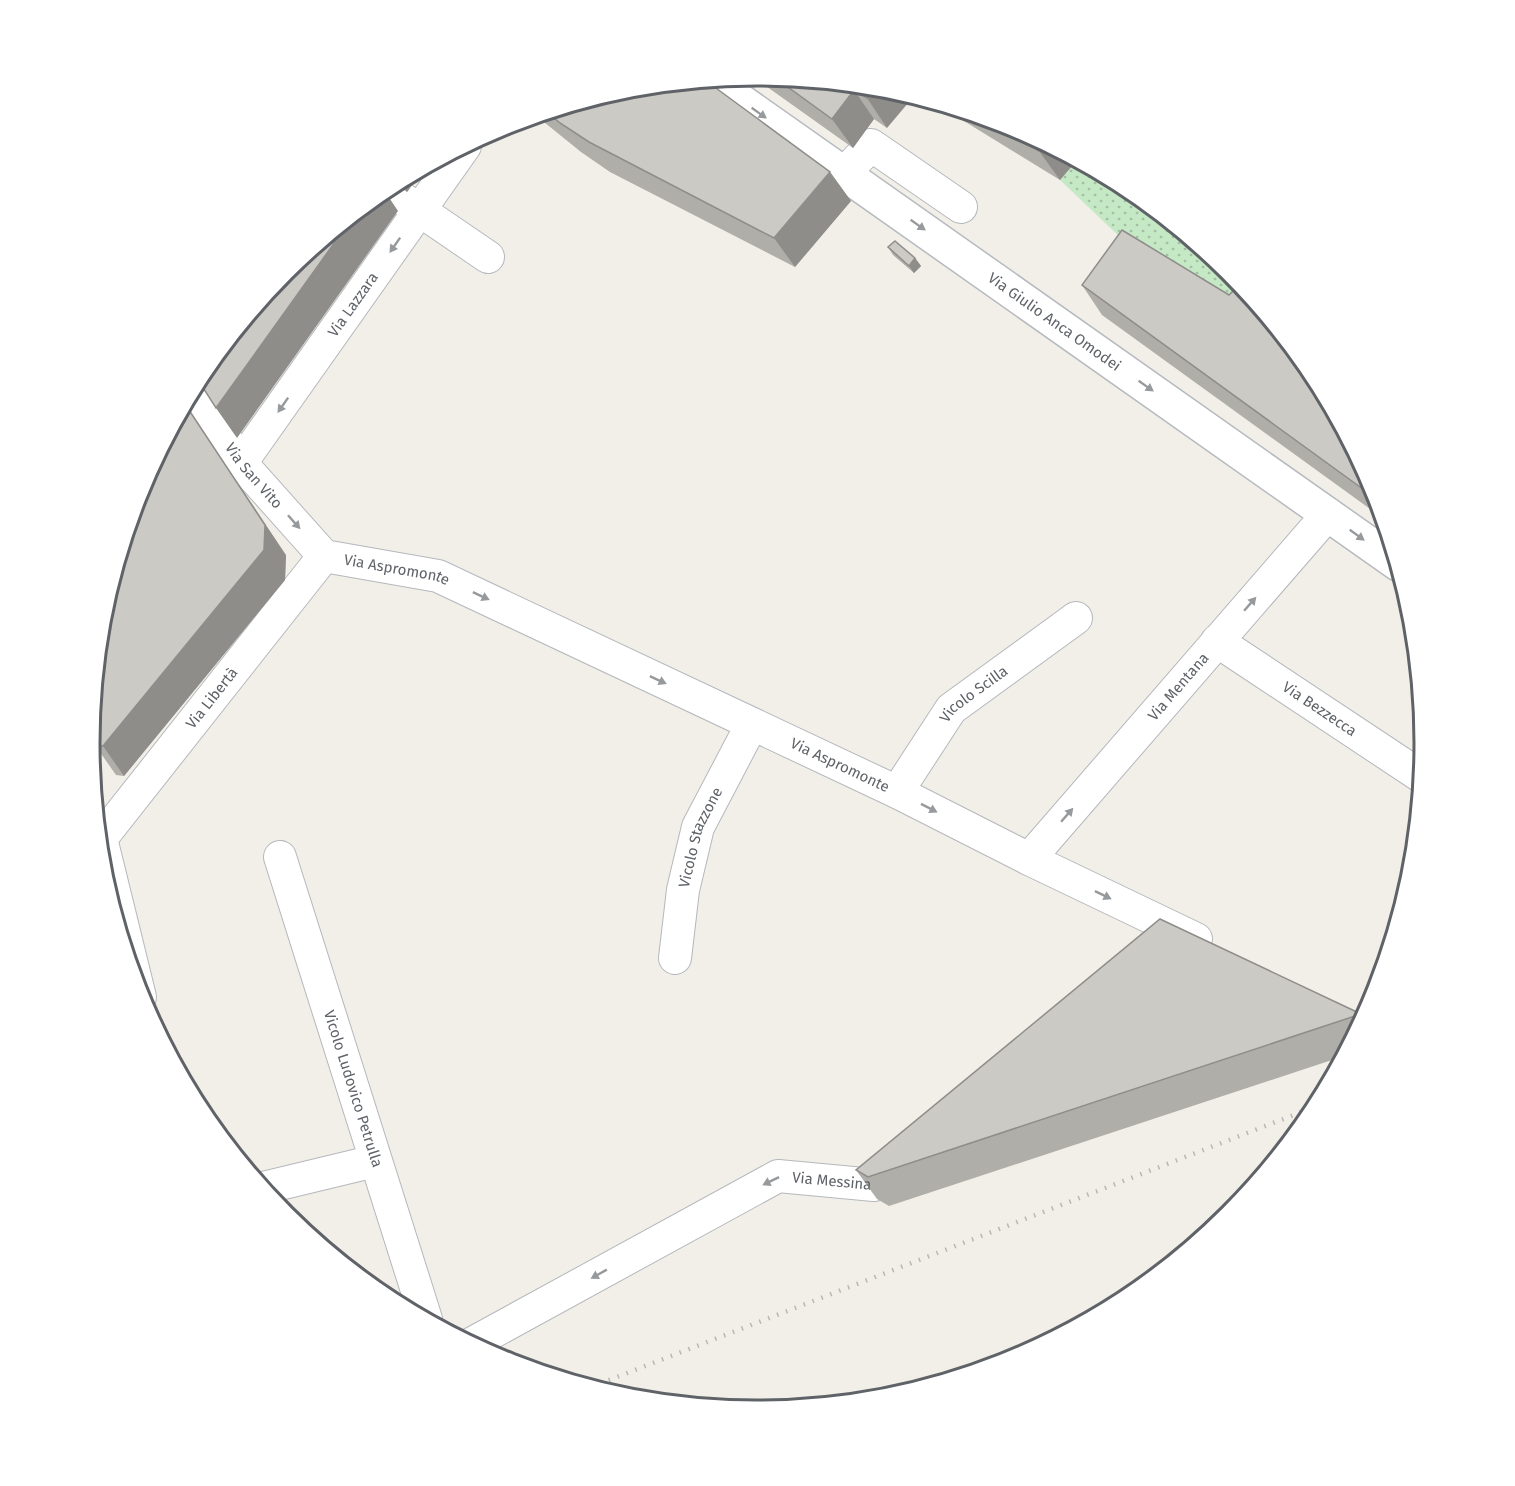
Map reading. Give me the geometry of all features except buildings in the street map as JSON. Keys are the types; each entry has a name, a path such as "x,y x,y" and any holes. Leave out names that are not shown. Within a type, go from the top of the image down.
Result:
{"main road":[{"name":"Via Giulio Anca Omodei","path":"721,87 1388,557"}],"street":[{"path":"845,173 871,145 961,207"},
{"name":"Via Lazzara","path":"241,463 455,159"},
{"path":"396,194 488,257"},
{"name":"Via San Vito","path":"199,398 241,463 324,556"},
{"name":"Via Mentana","path":"1029,859 1328,514"},
{"name":"Via Aspromonte","path":"324,556 438,576 897,792 1029,859 1217,949"},
{"name":"Via Libertà","path":"106,825 324,556"},
{"name":"Vicolo Scilla","path":"897,792 951,709 1076,618"},
{"name":"Via Bezzecca","path":"1217,641 1414,772"},
{"name":"Vicolo Stazzone","path":"675,958 683,890 698,827 752,724"},
{"name":"Vicolo Ludovico Petrulla","path":"280,857 422,1308"},
{"path":"1148,953 1175,929"},
{"name":"Via Messina","path":"480,1339 778,1176 874,1185 920,1146"},
{"path":"272,1186 375,1161"}],"green space":[{"path":"1072,166 1123,196 1191,249 1256,314 1143,259 1060,180"}],"railway":[{"path":"604,1382 1301,1112"}]}
